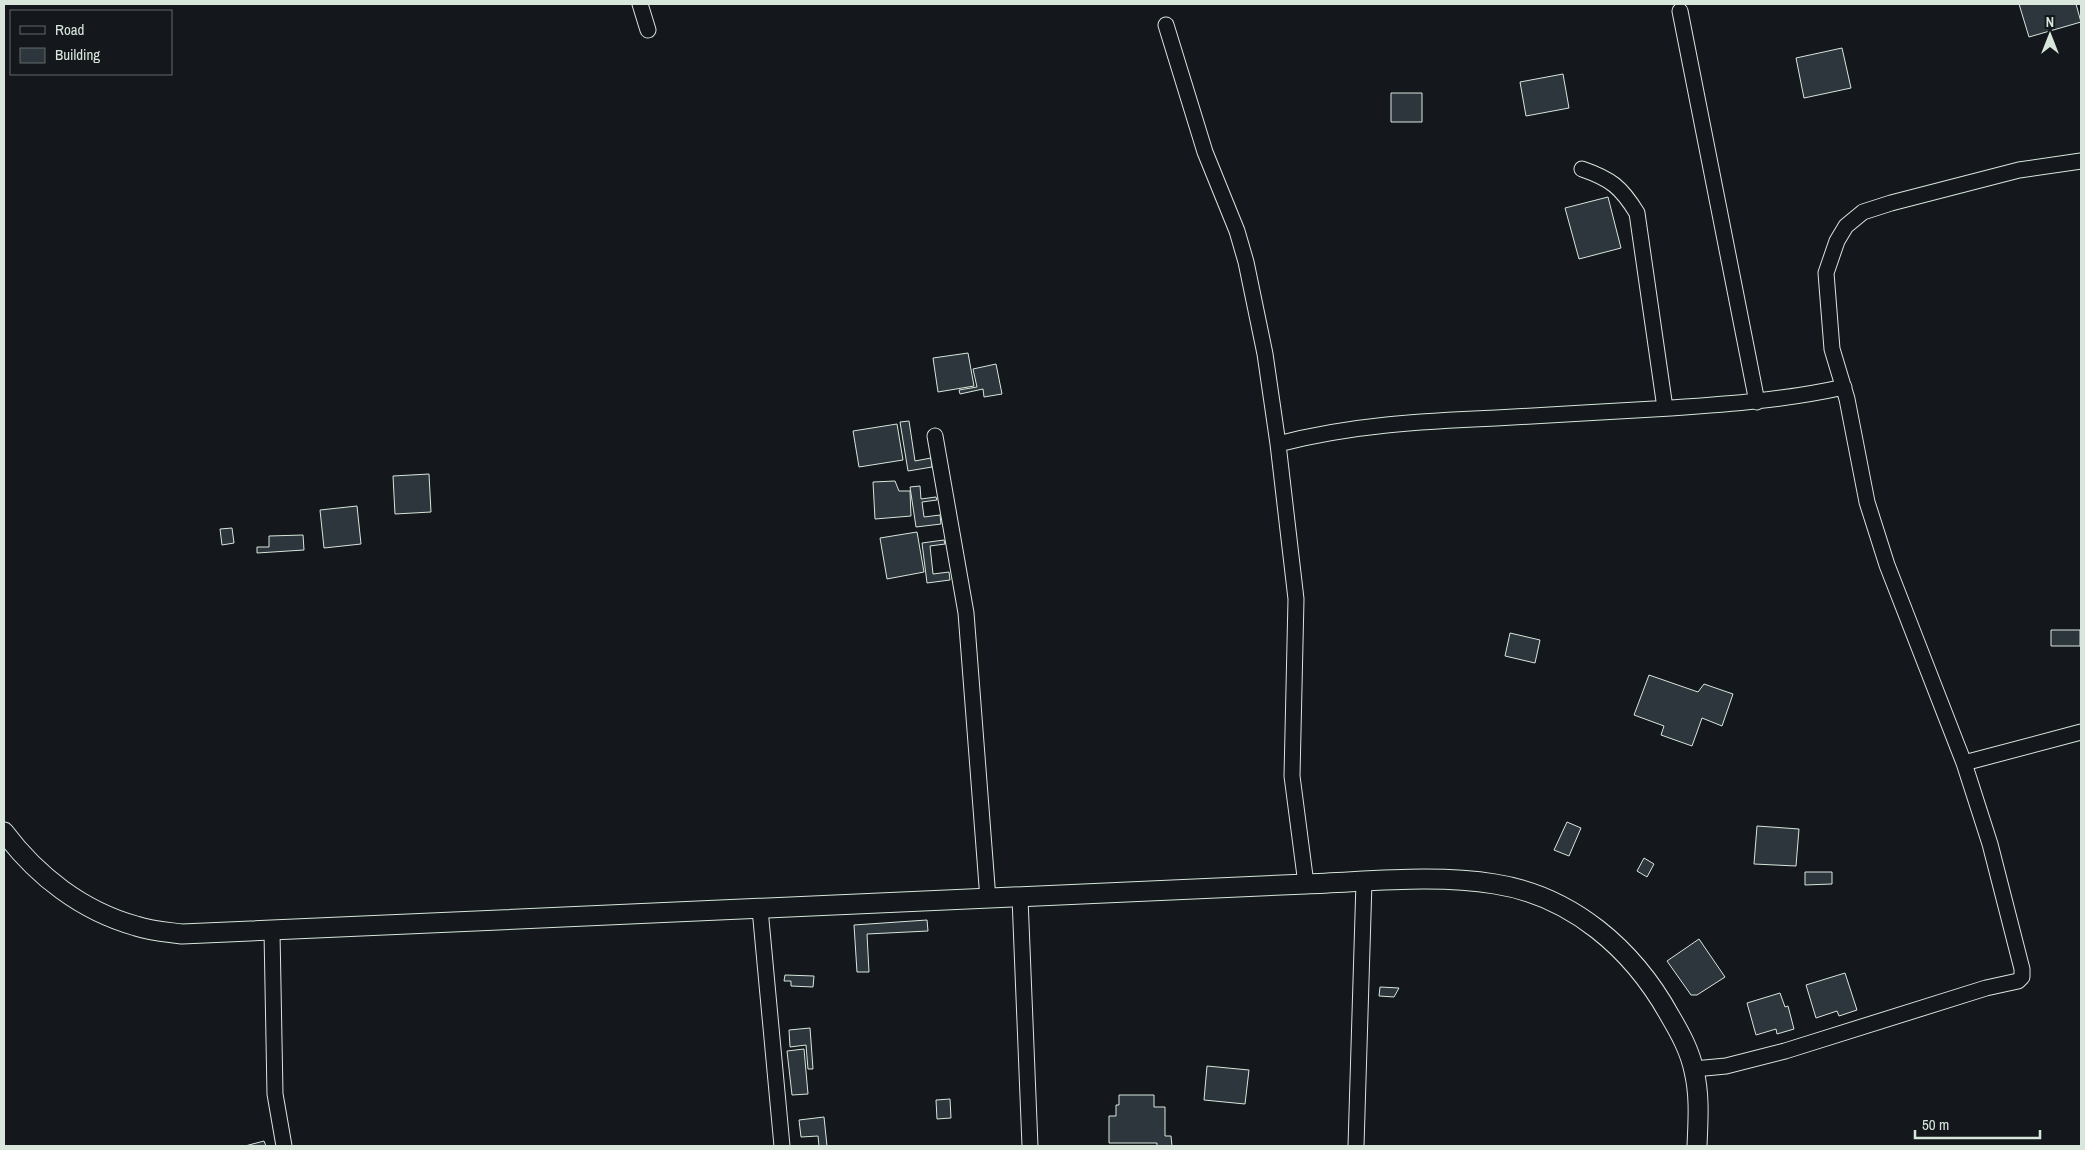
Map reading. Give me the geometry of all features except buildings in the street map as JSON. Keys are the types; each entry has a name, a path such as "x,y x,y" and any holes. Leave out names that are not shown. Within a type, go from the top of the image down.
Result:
{"street":[{"path":"640,4 648,30"},
{"path":"1680,10 1757,402"},
{"path":"1166,25 1205,152 1237,231 1246,262 1265,354 1278,444 1296,599 1292,776 1306,884"},
{"path":"1694,1069 1726,1066 1785,1050 1978,990 2018,981 2022,977 2022,969 1990,844 1964,763 1887,565 1867,502 1844,387 1832,349 1826,272 1837,241 1846,226 1863,212 2019,170 2081,161"},
{"path":"1582,169 1606,177 1625,193 1637,213 1665,408"},
{"path":"1278,444 1322,433 1408,422 1757,402 1844,387"},
{"path":"935,436 966,613 988,899"},
{"path":"1964,763 2081,732"},
{"path":"4,832 21,855 55,886 94,910 137,926 182,934 272,932 1306,884 1438,881 1496,884 1539,896 1567,909 1598,929 1632,962 1669,1014 1685,1045 1694,1069 1698,1100 1697,1146"},
{"path":"1356,1146 1364,882"},
{"path":"1020,898 1030,1146"},
{"path":"760,909 782,1146"},
{"path":"272,932 275,1094 284,1146"}]}
